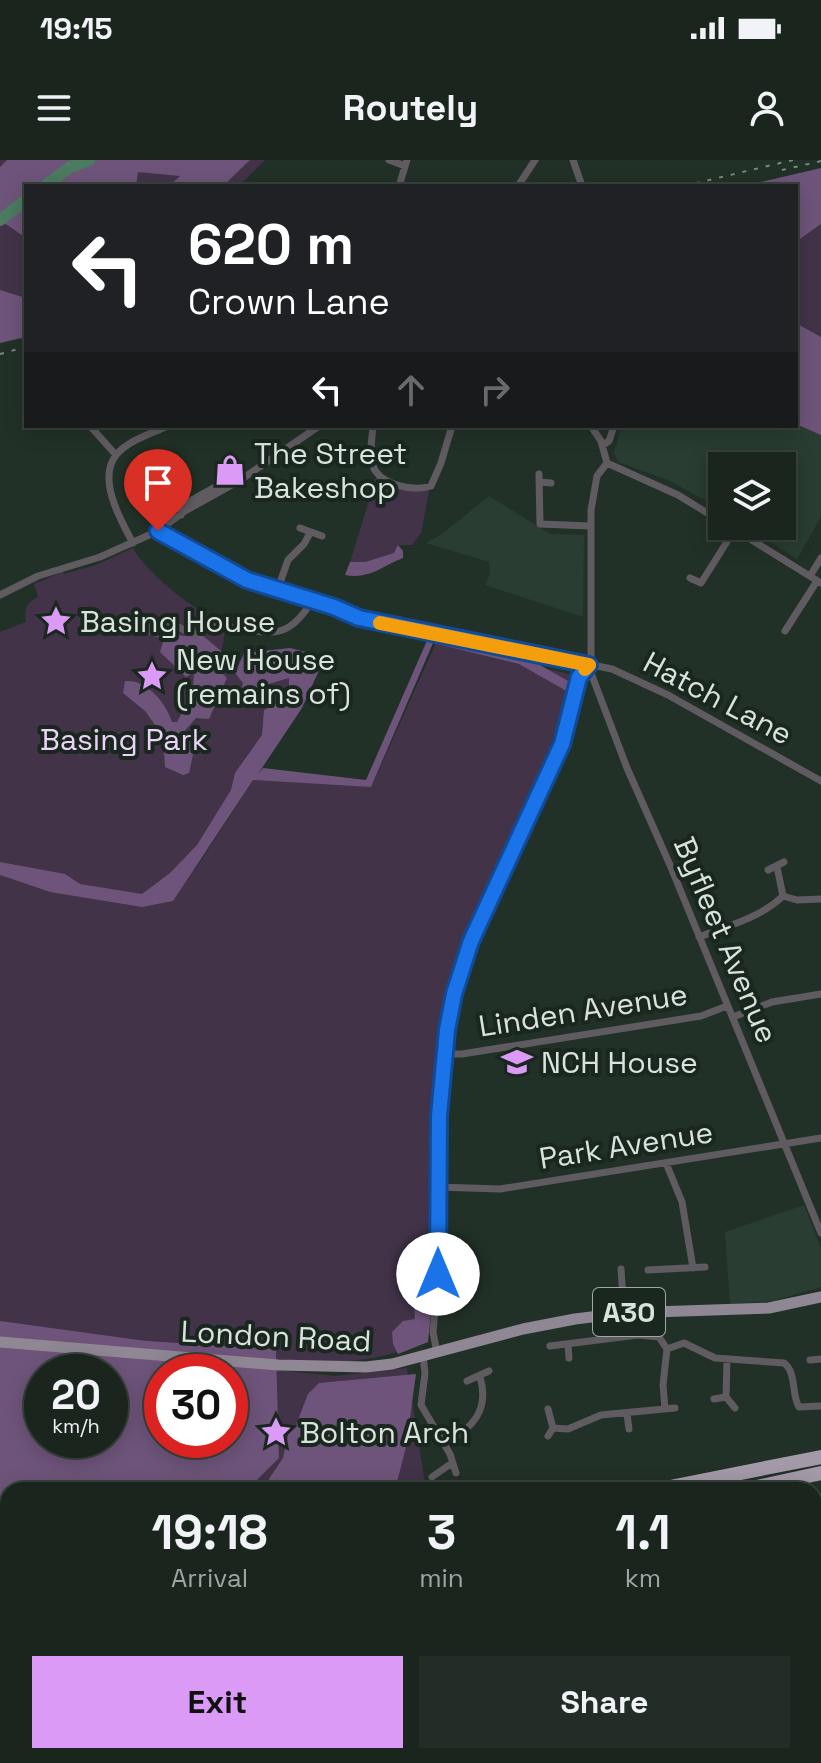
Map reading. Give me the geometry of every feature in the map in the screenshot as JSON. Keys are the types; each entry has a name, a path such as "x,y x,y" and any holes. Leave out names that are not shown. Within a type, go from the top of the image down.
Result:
{"highway":[{"path":"695,1482 821,1457"},
{"path":"780,1482 821,1473"}],"main road":[{"name":"London Road","path":"0,1342 325,1368 379,1366 544,1325 624,1313 760,1309 821,1297"}],"street":[{"path":"389,160 406,163 400,184"},
{"path":"519,184 535,160"},
{"path":"573,160 581,184"},
{"path":"92,428 116,455"},
{"path":"133,543 112,497 110,474 116,455 130,444 163,428"},
{"path":"0,595 38,576 100,557 158,531 316,428"},
{"path":"373,428 371,458 377,473 391,482 420,489 431,486 451,428"},
{"path":"593,428 603,445 607,463"},
{"path":"603,445 609,441 613,428"},
{"path":"607,463 678,495 708,513"},
{"path":"437,1353 433,1332 439,1265 439,1116 445,1054 460,969 562,744 579,677 589,665 592,617 590,526 597,476 607,463"},
{"path":"551,483 539,478 540,524 590,526"},
{"path":"300,528 322,536"},
{"name":"Hatch Lane","path":"158,531 225,570 277,591 367,620 612,669 646,684 821,781"},
{"path":"277,591 288,560 310,533"},
{"path":"690,578 701,583 725,540"},
{"path":"751,540 816,580"},
{"path":"785,631 816,580 821,558"},
{"path":"166,620 193,635 213,625 249,632 273,632 290,628 312,601"},
{"name":"Byfleet Avenue","path":"589,665 595,690 821,1233"},
{"path":"777,866 783,896"},
{"path":"699,937 754,916 783,896"},
{"path":"783,896 809,901 821,899"},
{"name":"Linden Avenue","path":"733,1017 772,1002 821,994"},
{"name":"Linden Avenue","path":"445,1054 462,1054 701,1016 727,1006"},
{"name":"Park Avenue","path":"437,1187 500,1189 821,1138"},
{"path":"666,1163 682,1202 693,1268"},
{"path":"660,1259 661,1269"},
{"path":"648,1270 705,1267"},
{"path":"621,1269 624,1313"},
{"path":"550,1346 611,1338 659,1337 667,1349 663,1385 665,1409"},
{"path":"667,1349 688,1343 705,1354 727,1359 784,1363 791,1372 795,1401 799,1407 821,1406"},
{"path":"568,1345 569,1358"},
{"path":"423,1356 425,1373 421,1405 445,1444 456,1473"},
{"path":"727,1359 726,1397 735,1408"},
{"path":"810,1360 821,1359"},
{"path":"467,1381 489,1371"},
{"path":"445,1444 474,1424 483,1396 480,1377"},
{"path":"714,1399 726,1397"},
{"path":"553,1428 568,1429 601,1415 675,1408"},
{"path":"548,1409 553,1428 548,1436"},
{"path":"627,1414 629,1429"},
{"path":"432,1477 452,1463"}],"shaded area":[{"path":"7,160 250,160 225,184 171,184 180,176 138,172 136,184 24,184 24,237 0,220 0,167"},
{"path":"821,168 821,224 798,241 798,184 753,184"},
{"path":"0,290 24,297 24,337 0,343"},
{"path":"798,324 821,337 821,435 798,425"},
{"path":"798,416 821,422 821,517 797,559 768,540 796,540 796,452 708,452 708,501 668,480 618,462 614,452 621,428 798,428"},
{"path":"489,496 550,534 584,535 583,617 485,585 490,574 489,562 426,543"},
{"path":"398,545 403,551 403,558 369,574 345,575 350,562 365,562 394,553"},
{"path":"136,619 164,625 182,636 201,634 221,651 219,670 227,678 209,719 196,718 182,734 183,742 196,741 189,773 183,775 165,767 163,736 145,711 123,693 125,681 141,684 160,700 172,722 177,722 184,709 192,704 194,672 186,677 160,652 164,639 144,633 135,625"},
{"path":"429,636 524,656 570,682 570,693 519,664 433,643 371,787 253,780 173,901 142,907 50,892 0,875 0,862 65,874 80,884 142,894 170,873 197,845 231,790 235,773 262,735 264,710 289,698 289,678 258,687 256,700 249,707 238,702 243,683 235,673 244,653 290,648 325,657 302,708 258,774 263,768 366,780"},
{"path":"804,1205 821,1248 821,1287 772,1301 730,1304 725,1232"},
{"path":"423,1287 433,1291 428,1342 398,1354 392,1332 403,1321 415,1319 414,1304"},
{"path":"0,1321 146,1341 276,1349 279,1458 254,1482 0,1482"},
{"path":"416,1374 406,1447 397,1482 269,1482 283,1458 289,1431 296,1425 308,1394 319,1383"}],"green space":[{"path":"0,160 265,160 241,184 24,184 24,333 0,339"},
{"path":"821,224 821,337 798,324 798,241"},
{"path":"377,475 391,483 430,486 421,533 412,545 399,545 395,553 365,562 350,562"},
{"name":"Basing Park","path":"133,548 149,569 174,592 202,611 227,622 220,658 223,663 294,655 318,661 191,876 255,777 262,771 373,783 436,643 574,675 552,741 458,969 444,1030 431,1173 428,1340 369,1358 304,1362 248,1359 248,1354 200,1354 0,1333 0,875 50,892 0,871 0,632 26,622 27,607 38,597 34,584 63,572 96,565"},
{"path":"407,1368 425,1482 254,1482 279,1458 276,1370 335,1376"}],"waterway":[{"path":"48,184 70,167 89,160"},
{"path":"0,220 24,202"}],"railway":[{"path":"692,184 793,160"},
{"path":"782,170 821,161"},
{"path":"0,354 24,348"}],"slow traffic":[{"path":"380,623 589,665 585,669"}],"place":[{"name":"The Street Bakeshop","path":"230,470"},
{"name":"Basing House","path":"56,621"},
{"name":"New House (remains of)","path":"152,676"},
{"name":"NCH House","path":"517,1062"},
{"name":"Bolton Arch","path":"276,1432"}],"route":[{"path":"158,531 247,580 334,607 352,616 589,665 579,677 562,744 460,969 447,1030 439,1116 438,1274"}]}
